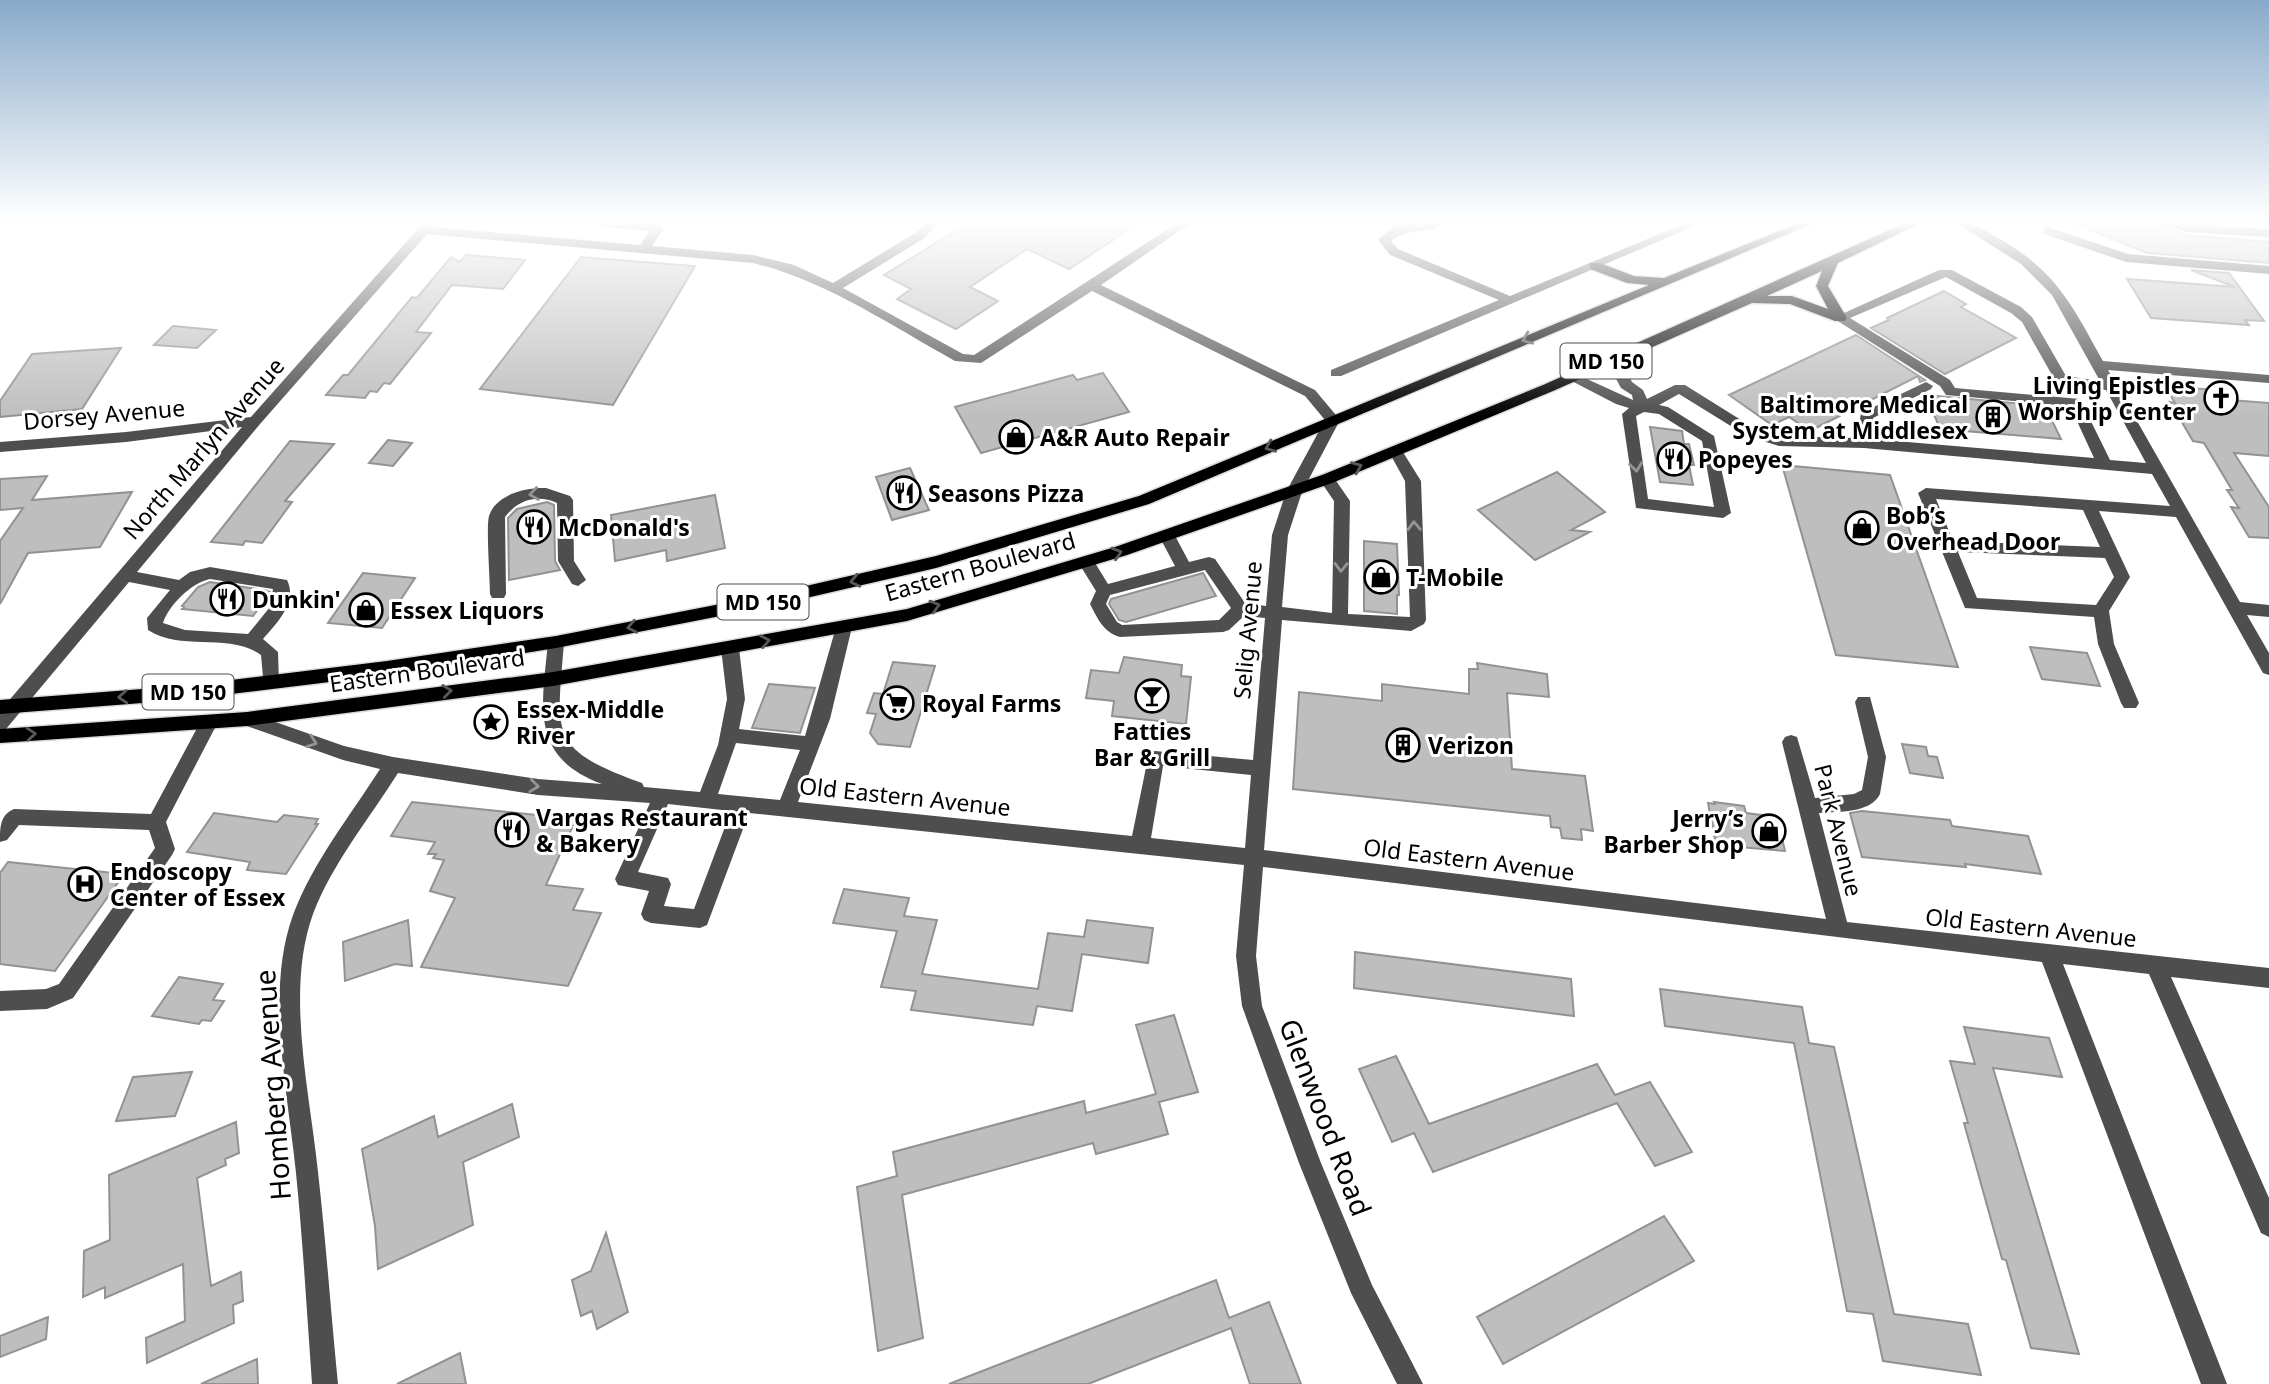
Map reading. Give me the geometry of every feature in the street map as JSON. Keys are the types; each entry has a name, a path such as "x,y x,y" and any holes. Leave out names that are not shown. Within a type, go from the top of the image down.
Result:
{"main road":[{"name":"Eastern Boulevard","path":"7,706 181,693 387,668 556,642 767,601 936,562 1144,500 1651,288"},
{"name":"Eastern Boulevard","path":"0,736 247,719 432,692 553,679 907,615 1086,562 1294,492 1396,452 1774,288"},
{"path":"1823,288 1840,318"},
{"path":"1745,301 1774,298 1792,300 1840,318"}],"street":[{"name":"North Marlyn Avenue","path":"0,724 7,706 373,288"},
{"path":"834,288 960,358 976,360 1087,288"},
{"path":"1096,288 1310,393 1333,420"},
{"path":"1480,288 1512,301"},
{"path":"1336,373 1543,288"},
{"path":"1840,318 1910,288"},
{"path":"1976,288 2027,320 2061,379 2109,386"},
{"path":"2054,288 2269,668"},
{"path":"1840,318 1945,383 1951,392 2075,402 2105,464"},
{"path":"1612,358 1626,384 1638,393 1642,407"},
{"path":"2097,365 2269,379"},
{"path":"1571,377 1621,401 1642,407 1663,410 1709,439 1723,513 1641,504 1629,414 1642,407 1680,388 1752,433 1779,441 1864,443 2156,469"},
{"path":"1864,443 1866,416 1926,386"},
{"name":"Selig Avenue","path":"1252,857 1280,535 1294,492 1333,420"},
{"name":"Dorsey Avenue","path":"0,446 126,436 255,421"},
{"path":"1240,609 1411,625 1418,620 1413,481 1396,452"},
{"path":"1327,479 1342,501 1340,620"},
{"path":"498,594 497,516 503,507 523,495 550,492 565,500 566,561 578,580"},
{"path":"2101,611 1971,604 1926,493 2180,512"},
{"path":"2088,505 2122,577 2101,611 2106,644 2130,703"},
{"path":"1167,536 1185,569"},
{"path":"1947,546 2111,553"},
{"path":"1086,562 1104,591"},
{"path":"1209,563 1240,609 1223,626 1120,631 1111,626 1097,604 1104,591 1209,563"},
{"path":"252,641 280,605 283,593 281,584 210,573 196,576 182,586 155,618 154,626 159,631 252,641 270,652 270,682"},
{"path":"124,575 182,586"},
{"path":"2234,607 2269,611"},
{"path":"786,809 821,719 844,626"},
{"name":"Old Eastern Avenue","path":"556,642 550,725 557,744 568,759 603,778 662,796"},
{"path":"706,801 729,735 736,699 730,648"},
{"path":"1808,806 1857,802 1871,794 1877,757 1864,702"},
{"name":"Old Eastern Avenue","path":"247,719 343,753 393,765 538,787 662,796 1252,857 1839,930 2269,978"},
{"path":"0,1001 47,999 66,991 165,849 156,822 209,722"},
{"path":"729,735 811,744"},
{"name":"Park Avenue","path":"1791,742 1839,930"},
{"path":"1140,845 1155,758 1259,768"},
{"name":"Homberg Avenue","path":"325,1384 296,1069 291,993 293,959 302,916 315,888 393,765"},
{"path":"662,796 625,879 662,884 651,914 701,919 743,804"},
{"path":"0,834 14,817 156,822"},
{"name":"Glenwood Road","path":"1252,857 1246,956 1252,1006 1310,1163 1363,1293 1410,1384"},
{"path":"2049,954 2214,1384"},
{"path":"2156,966 2269,1225"}],"building":[{"path":"426,288 450,288 416,332 431,333 390,384 384,383 377,392 370,391 365,398 326,395 343,375 348,375 412,297 417,298"},
{"path":"558,288 682,288 613,405 480,389"},
{"path":"908,288 971,288 998,301 956,329 897,299 911,289"},
{"path":"2132,288 2240,288 2264,321 2245,320 2249,325 2151,318"},
{"path":"1944,291 1966,304 1961,307 2016,338 1945,374 1871,328"},
{"path":"173,326 216,330 197,348 154,345"},
{"path":"1856,335 1925,380 1920,382 1918,376 1810,431 1789,417 1772,425 1729,395"},
{"path":"121,348 82,409 0,417 0,401 32,354"},
{"path":"1103,373 1129,412 981,453 955,407 1073,375 1077,380"},
{"path":"2165,386 2228,391 2230,400 2269,403 2269,456 2234,453 2269,507 2269,538 2249,537 2231,507 2239,508 2227,490 2232,490 2204,443 2193,441 2170,402 2175,403"},
{"name":"Baltimore Medical System at Middlesex","path":"1926,395 2045,406 2061,439 1940,429"},
{"name":"Popeyes","path":"1650,427 1682,431 1684,444 1689,444 1694,465 1689,465 1693,485 1660,482"},
{"path":"388,440 412,443 393,466 369,463"},
{"path":"290,441 334,444 285,501 292,502 262,543 245,541 243,545 211,542"},
{"path":"1782,465 1890,475 1958,667 1836,655"},
{"name":"Seasons Pizza","path":"910,468 929,510 892,520 876,477"},
{"path":"1557,472 1605,512 1571,530 1590,532 1535,560 1478,510"},
{"path":"47,476 32,500 132,492 100,547 28,553 0,604 0,541 23,508 0,510 0,479"},
{"path":"715,495 725,548 667,561 666,550 615,561 611,515"},
{"name":"McDonald's","path":"547,502 554,505 555,561 560,570 509,580 508,518 517,509"},
{"name":"T-Mobile","path":"1364,541 1397,544 1397,614 1364,611"},
{"name":"Essex Liquors","path":"363,573 415,578 382,628 328,623"},
{"path":"1203,573 1216,596 1126,622 1119,620 1109,604 1111,599"},
{"name":"Dunkin'","path":"210,582 270,592 253,616 182,609 198,587"},
{"path":"2030,647 2087,653 2100,686 2042,679"},
{"name":"Fatties Bar & Grill","path":"1124,657 1182,665 1181,676 1191,677 1186,724 1112,716 1114,701 1086,698 1091,670 1119,673"},
{"name":"Royal Farms","path":"893,662 935,666 910,747 878,744 870,733 876,714 867,713 874,693 883,694"},
{"name":"Verizon","path":"1477,663 1547,674 1549,697 1507,693 1512,769 1585,776 1593,831 1581,829 1582,840 1562,838 1560,828 1551,827 1550,816 1293,789 1299,692 1382,701 1382,684 1469,694 1469,669 1478,669"},
{"path":"769,684 815,688 800,733 752,728"},
{"path":"1902,744 1926,747 1928,756 1937,757 1943,778 1910,773"},
{"path":"412,802 576,819 546,885 583,889 573,910 601,913 568,986 421,967 455,898 430,891 444,860 433,858 436,854 428,854 435,842 391,836"},
{"path":"1714,802 1744,806 1746,813 1777,817 1785,851 1716,845 1708,803 1715,804"},
{"path":"1862,811 1950,820 1952,826 2028,836 2041,874 1965,864 1966,867 1862,857 1850,813"},
{"path":"214,813 277,822 284,815 318,819 315,824 318,824 286,874 247,870 250,862 187,852"},
{"path":"8,862 124,874 55,971 0,964 0,873"},
{"path":"844,889 909,898 904,916 937,920 922,974 1038,989 1048,933 1084,937 1087,920 1153,928 1148,963 1082,954 1072,1011 1037,1006 1033,1025 911,1010 916,991 881,987 897,931 833,923"},
{"path":"408,920 412,966 395,964 345,981 343,942"},
{"path":"1355,952 1571,979 1574,1016 1354,988"},
{"path":"179,977 223,984 213,1000 224,1001 211,1021 202,1020 199,1024 152,1016"},
{"path":"1660,989 1802,1007 1809,1043 1834,1047 1894,1314 1968,1324 1981,1375 1883,1361 1873,1314 1847,1311 1794,1043 1665,1026"},
{"path":"1174,1015 1198,1092 1159,1102 1168,1134 1096,1154 1093,1143 902,1195 923,1338 878,1351 857,1187 897,1176 893,1152 1084,1101 1086,1113 1156,1094 1136,1025"},
{"path":"1964,1027 2049,1038 2062,1077 1993,1068 2079,1354 2031,1348 2006,1260 2002,1259 1964,1123 1968,1123 1950,1061 1975,1064"},
{"path":"1396,1056 1429,1124 1597,1064 1615,1095 1650,1082 1692,1152 1655,1166 1617,1103 1433,1172 1414,1133 1392,1142 1359,1069"},
{"path":"192,1072 175,1116 116,1121 133,1077"},
{"path":"512,1104 519,1137 463,1162 473,1225 378,1269 375,1226 362,1149 434,1116 438,1137"},
{"path":"236,1122 239,1153 225,1159 226,1165 197,1178 211,1286 241,1272 243,1301 233,1305 234,1323 147,1363 146,1338 185,1321 183,1264 105,1298 105,1287 83,1297 84,1251 110,1240 109,1175"},
{"path":"1664,1216 1694,1261 1503,1364 1477,1317"},
{"path":"606,1233 628,1312 597,1329 592,1311 581,1316 572,1280 591,1271"},
{"path":"1216,1280 1229,1318 1269,1302 1301,1384 1250,1384 1231,1328 1088,1384 949,1384"},
{"path":"48,1317 46,1339 0,1357 0,1336"},
{"path":"460,1353 466,1384 397,1384"},
{"path":"257,1359 258,1384 201,1384"}],"place":[{"name":"Living Epistles Worship Center","path":"2221,398"},
{"name":"Baltimore Medical System at Middlesex","path":"1993,417"},
{"name":"A&R Auto Repair","path":"1016,437"},
{"name":"Popeyes","path":"1674,459"},
{"name":"Seasons Pizza","path":"904,493"},
{"name":"McDonald's","path":"534,527"},
{"name":"Bob’s Overhead Door","path":"1862,528"},
{"name":"T-Mobile","path":"1381,577"},
{"name":"Dunkin'","path":"227,599"},
{"name":"Essex Liquors","path":"366,610"},
{"name":"Fatties Bar & Grill","path":"1152,696"},
{"name":"Royal Farms","path":"897,703"},
{"name":"Essex-Middle River","path":"491,722"},
{"name":"Verizon","path":"1403,745"},
{"name":"Vargas Restaurant & Bakery","path":"512,830"},
{"name":"Jerry’s Barber Shop","path":"1769,831"},
{"name":"Endoscopy Center of Essex","path":"85,884"}]}
